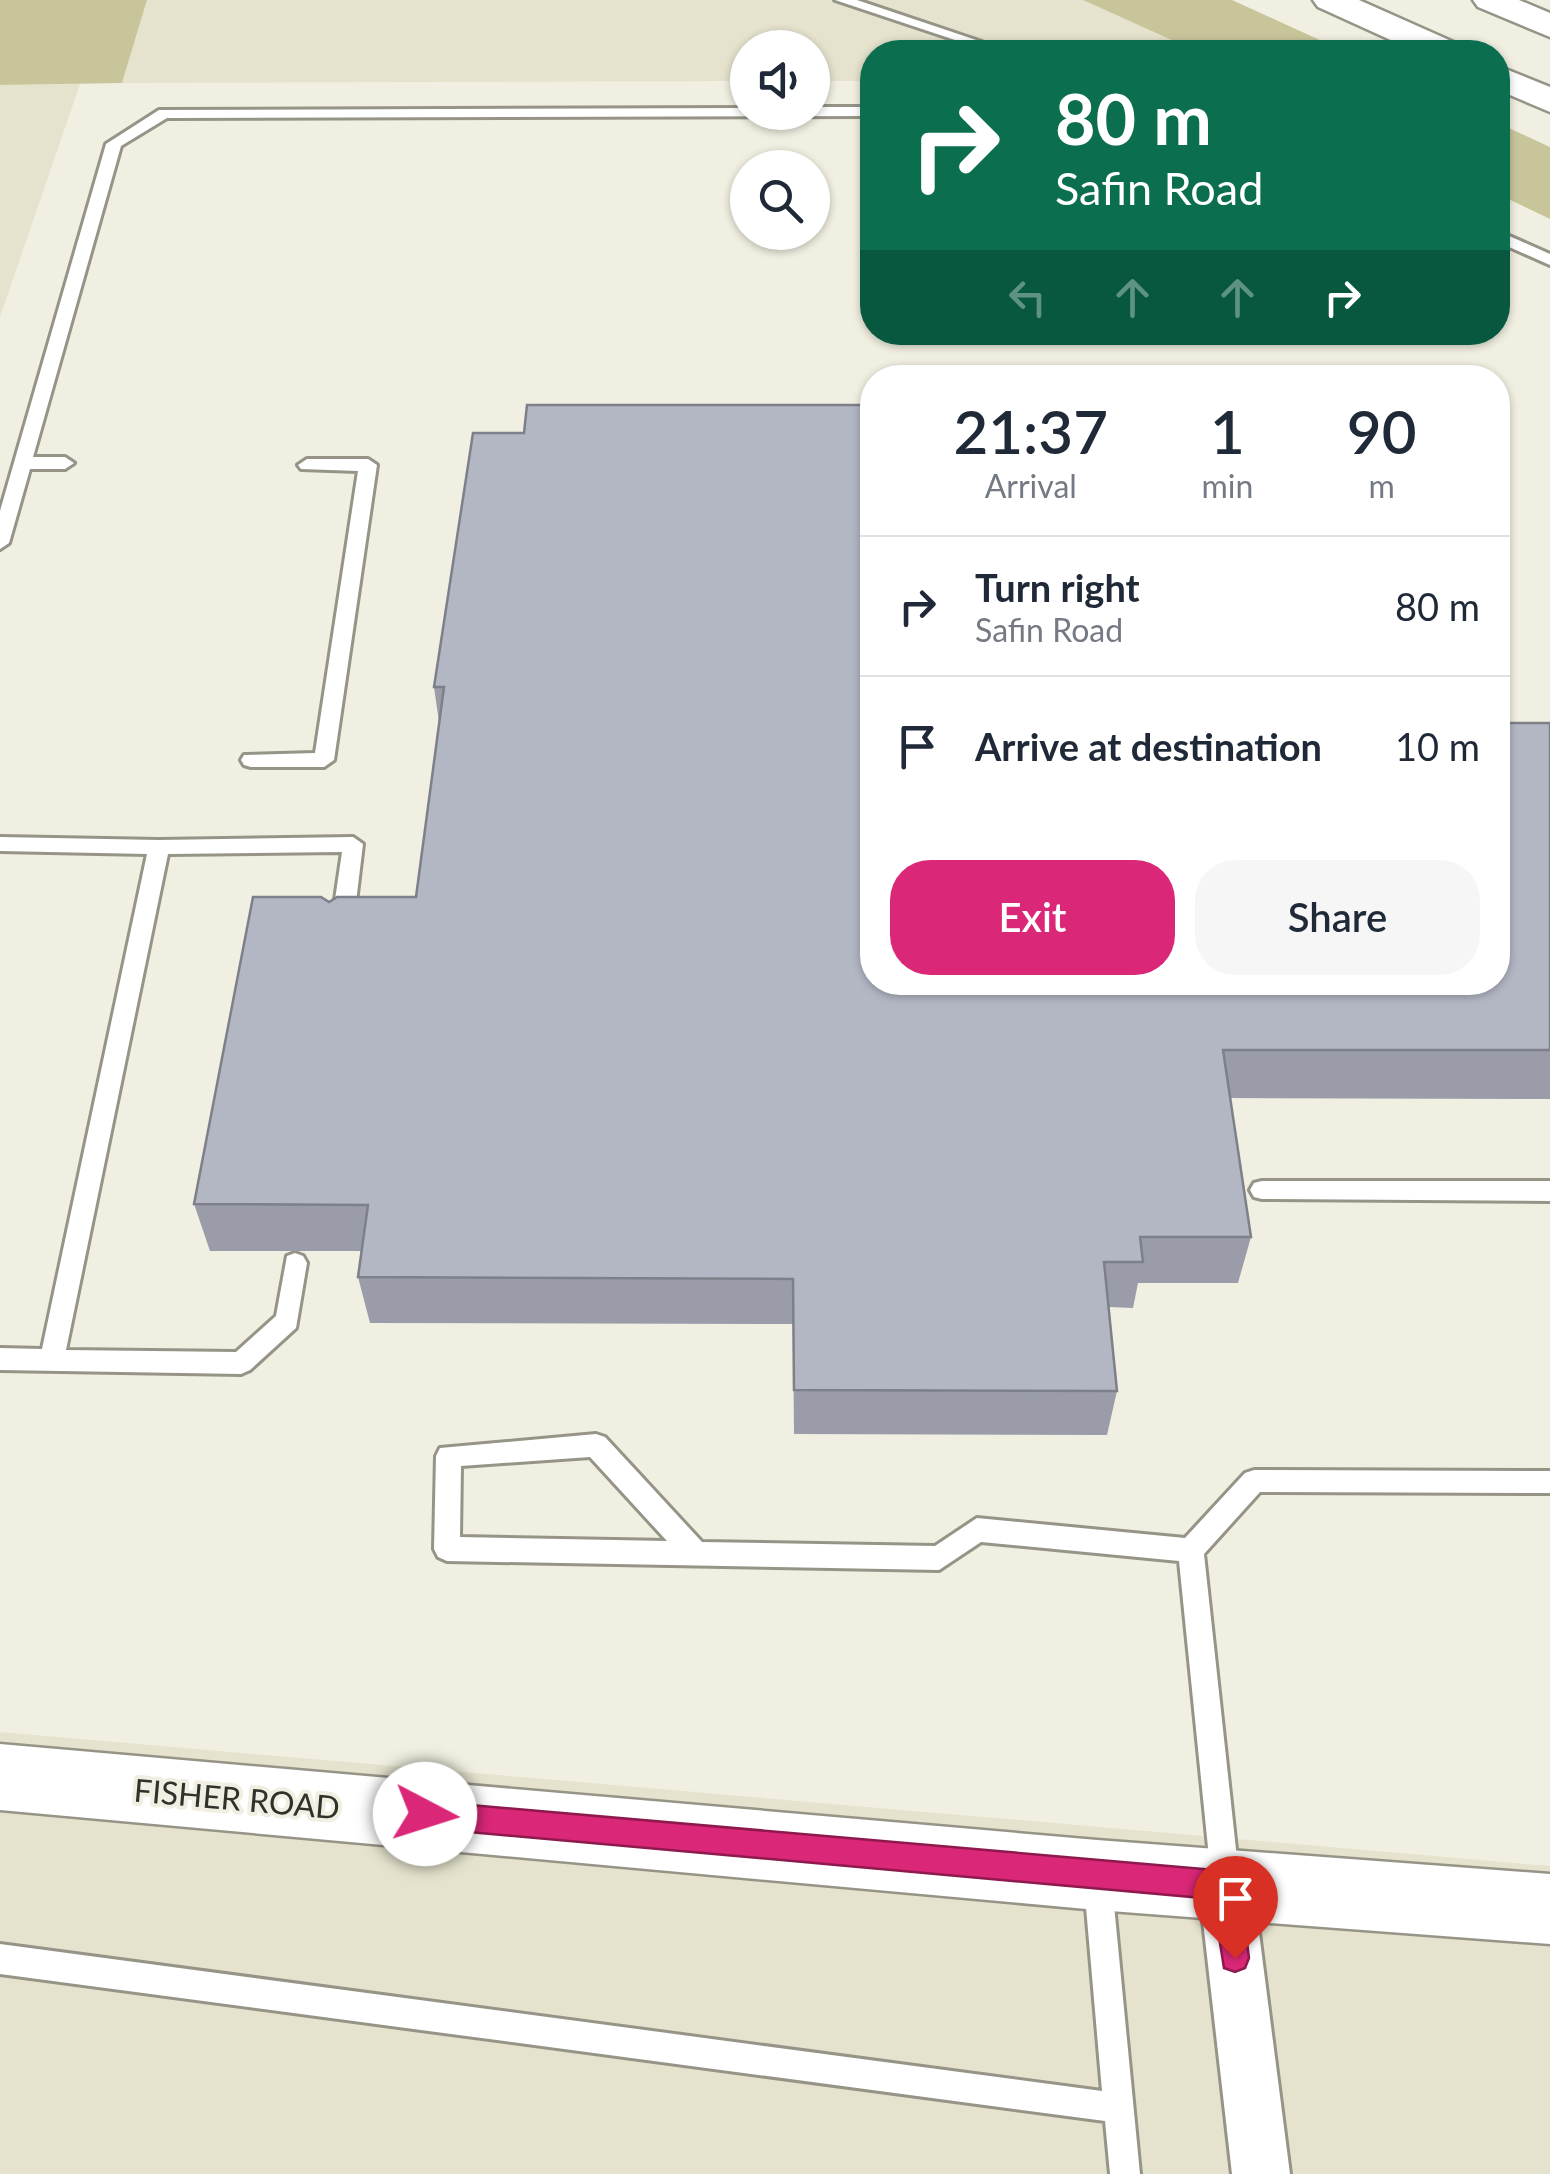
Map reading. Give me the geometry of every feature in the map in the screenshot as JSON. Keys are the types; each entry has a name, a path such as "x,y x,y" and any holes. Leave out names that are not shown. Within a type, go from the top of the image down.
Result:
{"main road":[{"path":"1330,0 1418,40"},
{"path":"1490,0 1550,26"},
{"path":"1510,82 1550,101"},
{"name":"FISHER ROAD","path":"0,1777 1226,1886 1550,1909"}],"street":[{"path":"1226,1886 1261,2174"}],"lane":[{"path":"842,0 969,40"},
{"path":"0,542 114,144 164,113 730,112"},
{"path":"830,112 860,112"},
{"path":"1510,242 1550,260"},
{"path":"23,463 65,463"},
{"path":"251,760 324,760 368,465 307,465"},
{"path":"0,844 159,847 353,844 340,940"},
{"path":"52,1360 159,847"},
{"path":"1262,1190 1550,1191"},
{"path":"0,1359 241,1363 287,1321 295,1263"},
{"path":"695,1552 596,1444 449,1456 447,1548 939,1558 977,1530 1191,1550"},
{"path":"1226,1886 1191,1550 1254,1481 1550,1482"},
{"path":"1097,1875 1125,2174"},
{"path":"0,1959 1119,2108"}],"shaded area":[{"path":"0,0 147,0 122,83 0,85"},
{"path":"147,0 1083,0 1171,40 860,40 860,81 830,81 830,30 730,30 730,81 122,83"},
{"path":"1083,0 1232,0 1320,40 1171,40"},
{"path":"80,84 0,317 0,85"},
{"path":"1510,129 1550,147 1550,219 1510,200"},
{"path":"0,1732 1550,1866 1550,2174 0,2174"}],"building":[{"path":"527,405 860,405 860,995 1510,995 1510,723 1550,723 1550,1050 1223,1050 1251,1237 1140,1237 1143,1262 1104,1262 1117,1391 794,1390 793,1279 358,1277 368,1205 194,1204 253,897 321,897 329,902 337,897 416,897 444,687 434,687 473,433 524,433"}],"route":[{"path":"425,1814 1226,1886 1235,1958"}]}
